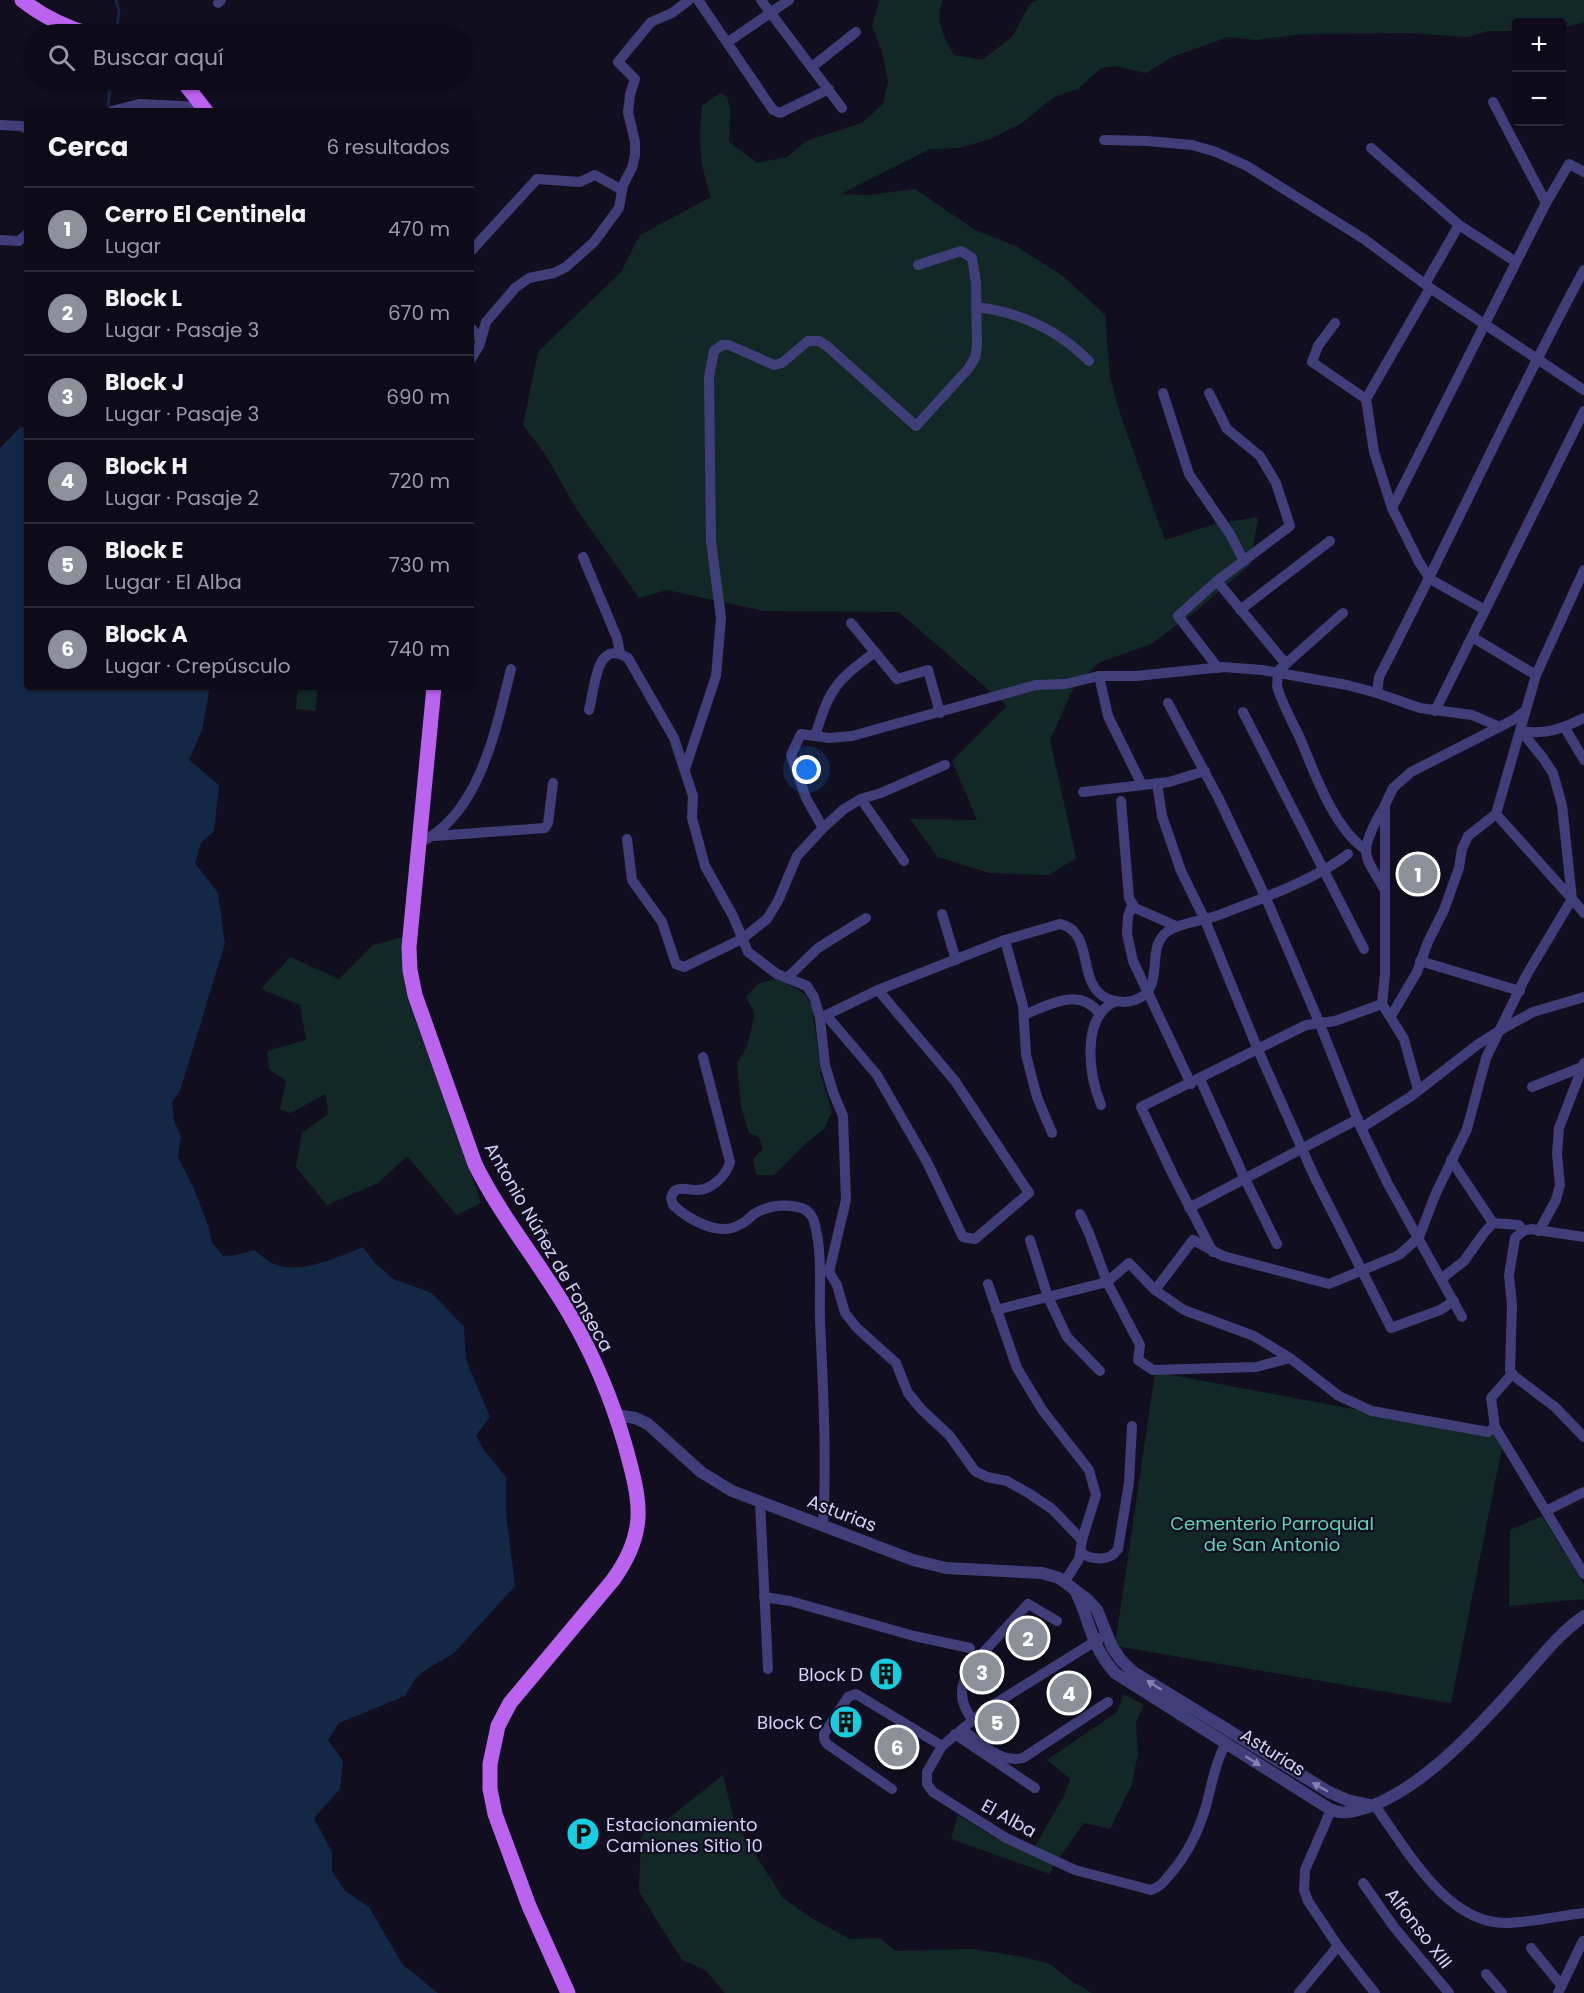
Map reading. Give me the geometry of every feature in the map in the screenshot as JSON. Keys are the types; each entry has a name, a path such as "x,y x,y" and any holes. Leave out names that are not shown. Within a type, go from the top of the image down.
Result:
{"main road":[{"path":"22,0 60,24"},
{"path":"190,90 203,108"},
{"name":"Antonio Núñez de Fonseca","path":"434,690 409,947 412,981 419,1008 469,1150 478,1170 570,1314 595,1363 616,1415 638,1491 639,1511 633,1542 625,1562 613,1580 510,1703 498,1726 491,1751 489,1776 492,1802 529,1906 568,1993"},
{"name":"Antonio Núñez de Fonseca","path":"523,1886 534,1902 575,1993"}],"street":[{"path":"474,356 486,322 515,288 529,278 554,273 566,267 594,242 619,208 622,190 635,155 635,142 628,112 635,79 618,62 651,22 672,13 688,0"},
{"path":"698,0 773,110 780,113 829,89"},
{"path":"761,0 769,14 842,108"},
{"path":"728,42 789,0"},
{"path":"812,67 856,32"},
{"path":"1493,102 1546,203"},
{"path":"126,108 139,105 188,108"},
{"path":"0,125 24,128"},
{"path":"1104,140 1192,145 1216,152 1247,166 1364,239 1427,286 1584,390"},
{"path":"1371,148 1459,225 1516,262"},
{"path":"1392,508 1546,203 1569,164 1584,172"},
{"path":"474,248 537,179 580,182 596,175 622,190"},
{"path":"1459,225 1366,399 1374,452 1392,508 1419,562 1430,579 1485,610"},
{"path":"0,240 19,241 24,237"},
{"path":"685,769 716,676 721,618 711,541 709,377 714,351 722,345 729,345 774,365 786,361 808,341 819,341 916,426 972,363 977,346 976,284 972,258 961,251 918,265"},
{"path":"1377,693 1379,677 1430,579 1536,358 1584,270"},
{"path":"976,307 1006,312 1034,321 1064,339 1089,361"},
{"path":"1335,323 1318,346 1312,362 1366,399"},
{"path":"474,332 481,340"},
{"path":"1163,393 1188,474 1230,534 1244,561"},
{"path":"1209,393 1227,429 1256,451 1267,467 1282,497 1290,525 1217,581 1178,616 1218,668"},
{"path":"1435,711 1584,411"},
{"path":"1240,610 1330,542"},
{"path":"583,557 617,638 620,652"},
{"path":"1391,1016 1417,972 1444,910 1468,836 1496,814 1536,675 1584,570"},
{"path":"1217,581 1286,664"},
{"path":"1343,613 1286,664 1278,674 1279,691 1314,772 1342,827 1353,841 1366,850"},
{"path":"851,623 897,679 928,670 940,713"},
{"path":"1472,637 1536,675"},
{"path":"589,710 599,664 605,656 612,652 620,652 628,658 659,708 674,738 693,796 692,818 705,866 733,916 748,952 777,974 807,986 823,1016 877,1075 927,1162 963,1237 975,1239 1029,1193 955,1081 878,990"},
{"path":"815,736 833,689 846,674 875,652"},
{"path":"823,828 806,798 791,755 801,734 829,738 852,736 1036,685 1065,684 1099,676 1136,676 1218,668 1262,670 1312,678 1377,693 1420,708 1472,715 1500,727"},
{"path":"435,836 454,815 477,781 494,735 511,669"},
{"path":"1099,676 1108,716 1142,785"},
{"path":"1168,703 1205,771 1265,896 1388,1184 1462,1317"},
{"path":"1384,888 1368,859 1366,850 1377,817 1393,788 1404,776 1500,727 1525,711"},
{"path":"1243,712 1364,949"},
{"path":"1521,731 1537,734 1565,728 1584,718"},
{"path":"1565,728 1584,760"},
{"path":"1155,1290 1193,1240 1222,1256 1329,1284 1399,1255 1419,1237 1451,1160 1467,1129 1486,1058 1539,953 1572,899 1564,822 1557,785 1553,773 1543,758 1521,731"},
{"path":"627,839 632,880 662,922 675,964 684,967 742,939 767,919 778,901 798,856 844,809 945,765"},
{"path":"1083,792 1169,782 1205,771"},
{"path":"419,843 435,836 545,828 548,824 553,783"},
{"path":"1157,783 1162,816 1181,871 1301,1150 1391,1328 1440,1310 1454,1301"},
{"path":"861,800 904,861"},
{"path":"1121,801 1127,887 1132,905 1127,925 1128,944 1133,961 1277,1244"},
{"path":"1385,806 1385,974 1382,1004 1404,1039 1419,1090"},
{"path":"1496,814 1584,913"},
{"path":"823,1016 878,990 1005,940 1060,924 1070,927 1080,938 1089,977 1096,991 1105,998 1116,1001 1136,999 1148,993 1155,972 1157,945 1163,936 1176,926 1204,920 1265,896 1325,871 1348,855"},
{"path":"1132,905 1176,926"},
{"path":"942,914 956,960"},
{"path":"787,978 818,948 866,918"},
{"path":"1005,940 1024,1015 1026,1055 1037,1097 1052,1134"},
{"path":"1420,961 1520,991"},
{"path":"1189,1208 1301,1150 1360,1123 1419,1090 1477,1045 1533,1012 1584,997"},
{"path":"1024,1015 1070,998 1086,1001 1100,1014"},
{"path":"1101,1105 1093,1082 1091,1057 1094,1025 1107,1006 1116,1001"},
{"path":"1214,1252 1189,1208 1141,1107 1306,1025 1335,1021 1382,1004"},
{"path":"823,1016 825,1065 843,1116 846,1176 844,1211 825,1271 820,1306 826,1482 823,1525"},
{"path":"703,1058 730,1162 727,1170 713,1185 699,1190 676,1190 672,1195 672,1203 691,1218 724,1229 738,1226 758,1212 779,1205 803,1209 810,1214 814,1222 825,1271 837,1285 845,1313 857,1328 896,1363 908,1393 921,1409 949,1435 975,1472 1007,1481 1030,1494 1052,1509 1082,1540"},
{"path":"1532,1087 1583,1065"},
{"path":"1539,1231 1556,1200 1560,1185 1557,1154 1559,1128 1583,1065"},
{"path":"1451,1160 1494,1223"},
{"path":"1080,1214 1107,1282 1140,1346 1138,1360 1153,1370 1256,1367 1290,1358"},
{"path":"1441,1279 1464,1261 1494,1223 1519,1225 1523,1231"},
{"path":"1584,1237 1531,1229 1523,1231 1515,1238 1509,1275 1512,1305 1509,1367 1512,1374 1555,1407 1584,1437"},
{"path":"1030,1240 1048,1297 1067,1336 1100,1371"},
{"path":"996,1310 1107,1282 1129,1263 1155,1290 1184,1310 1254,1336 1290,1358 1339,1396 1372,1411 1488,1431 1495,1427"},
{"path":"988,1284 1010,1353 1025,1383 1042,1411 1089,1470 1096,1495 1076,1568 1065,1581"},
{"path":"1512,1374 1491,1398 1495,1427 1584,1574"},
{"name":"Asturias","path":"616,1415 635,1418 648,1424 701,1472 732,1491 913,1560 957,1569 1054,1575 1087,1599 1097,1611 1116,1654 1132,1671 1329,1792 1347,1800 1375,1806"},
{"path":"1081,1553 1100,1558 1113,1555 1119,1549 1129,1483 1132,1425"},
{"path":"1546,1512 1584,1492"},
{"path":"760,1502 768,1669"},
{"name":"Asturias","path":"1075,1591 1093,1641 1115,1673 1331,1810"},
{"path":"764,1597 790,1601 914,1636 970,1648"},
{"path":"972,1720 964,1707 962,1692 964,1679 972,1664 1028,1604 1057,1621"},
{"path":"1375,1993 1338,1946 1308,1901 1303,1883 1305,1870 1331,1810 1347,1813 1375,1806 1428,1773 1484,1720 1556,1639 1584,1616"},
{"name":"El Alba","path":"1107,1634 985,1710 942,1746 927,1772 927,1784 933,1792 1006,1838 1075,1870 1151,1890 1159,1887 1173,1871 1195,1836 1218,1758 1226,1743"},
{"path":"892,1789 824,1739 824,1734 848,1697 853,1694 858,1696 942,1746"},
{"path":"958,1732 1003,1757 1023,1758 1108,1702"},
{"path":"958,1732 1035,1788"},
{"path":"1375,1806 1435,1888 1462,1910 1486,1920 1506,1923 1584,1913"},
{"name":"Alfonso XIII","path":"1363,1884 1394,1927 1447,1992"},
{"path":"1560,1990 1583,1941"},
{"path":"1299,1993 1338,1946"},
{"path":"1531,1948 1560,1990"},
{"path":"1486,1974 1502,1993"}],"green space":[{"path":"880,0 943,0 939,14 940,21 954,55 982,60 1012,37 1030,4 1037,0 1584,0 1584,22 1566,27 1566,18 1512,18 1512,31 1488,31 1468,37 1409,33 1304,34 1256,40 1228,37 1172,57 1146,73 1115,66 1101,68 1078,89 1054,97 1022,123 990,139 959,148 930,149 841,194 870,195 915,189 975,230 1016,246 1064,277 1105,315 1110,377 1120,414 1165,540 1214,524 1258,517 1250,565 1196,611 1151,644 1098,663 1074,687 1050,740 1076,858 1049,875 989,873 938,857 910,819 977,820 952,761 1007,706 899,612 764,611 667,590 639,598 576,508 545,454 523,425 538,352 621,272 640,235 711,197 700,152 702,106 720,93 727,97 730,110 729,142 757,163 787,157 806,141 862,123 883,104 888,81 882,52 872,25"},
{"path":"298,690 318,690 315,711 296,709"},
{"path":"403,937 454,1123 481,1203 457,1215 407,1156 378,1183 327,1205 296,1167 302,1133 328,1114 326,1094 290,1113 280,1109 286,1081 269,1069 267,1051 306,1040 300,1005 261,989 290,957 339,979 373,945"},
{"path":"777,978 805,994 812,1007 821,1075 832,1112 824,1129 805,1144 774,1175 756,1175 753,1159 763,1149 759,1137 749,1133 741,1107 737,1064 747,1046 754,1017 746,997 758,984"},
{"name":"Cementerio Parroquial de San Antonio","path":"1155,1372 1504,1437 1451,1703 1115,1646"},
{"path":"1542,1516 1584,1584 1584,1599 1509,1606 1510,1530"},
{"path":"1124,1694 1144,1705 1136,1722 1138,1753 1132,1784 1110,1829 1084,1823 1053,1866 1050,1874 951,1839 958,1815 995,1838 1030,1855 1064,1796 1070,1779 1047,1760 1117,1712"},
{"path":"723,1775 734,1821 783,1898 811,1918 850,1939 880,1938 896,1951 972,1949 1018,1956 1050,1964 1071,1981 1092,1993 725,1993 705,1970 682,1960 639,1892 641,1837 653,1819 668,1819"}],"water":[{"path":"21,427 24,428 24,690 208,690 209,692 202,730 189,760 219,785 214,831 201,843 195,863 218,893 225,943 180,1091 172,1102 174,1120 181,1137 178,1157 194,1189 209,1228 212,1243 223,1256 254,1250 274,1264 284,1267 319,1263 363,1247 375,1263 393,1279 432,1293 464,1327 466,1360 490,1417 476,1435 483,1449 506,1477 506,1512 515,1586 454,1653 415,1679 405,1696 339,1723 328,1740 343,1761 340,1789 314,1818 332,1852 332,1871 345,1891 369,1907 403,1965 438,1993 0,1993 0,448"}],"waterway":[{"path":"116,0 119,12 117,24"},
{"path":"108,105 110,90"}],"place":[{"name":"Cerro El Centinela","path":"1418,874"},
{"name":"Block L","path":"1028,1638"},
{"name":"Block J","path":"982,1672"},
{"name":"Block D","path":"886,1674"},
{"name":"Block H","path":"1069,1693"},
{"name":"Block C","path":"846,1722"},
{"name":"Block E","path":"997,1722"},
{"name":"Block A","path":"897,1747"},
{"name":"Estacionamiento Camiones Sitio 10","path":"583,1834"}]}
